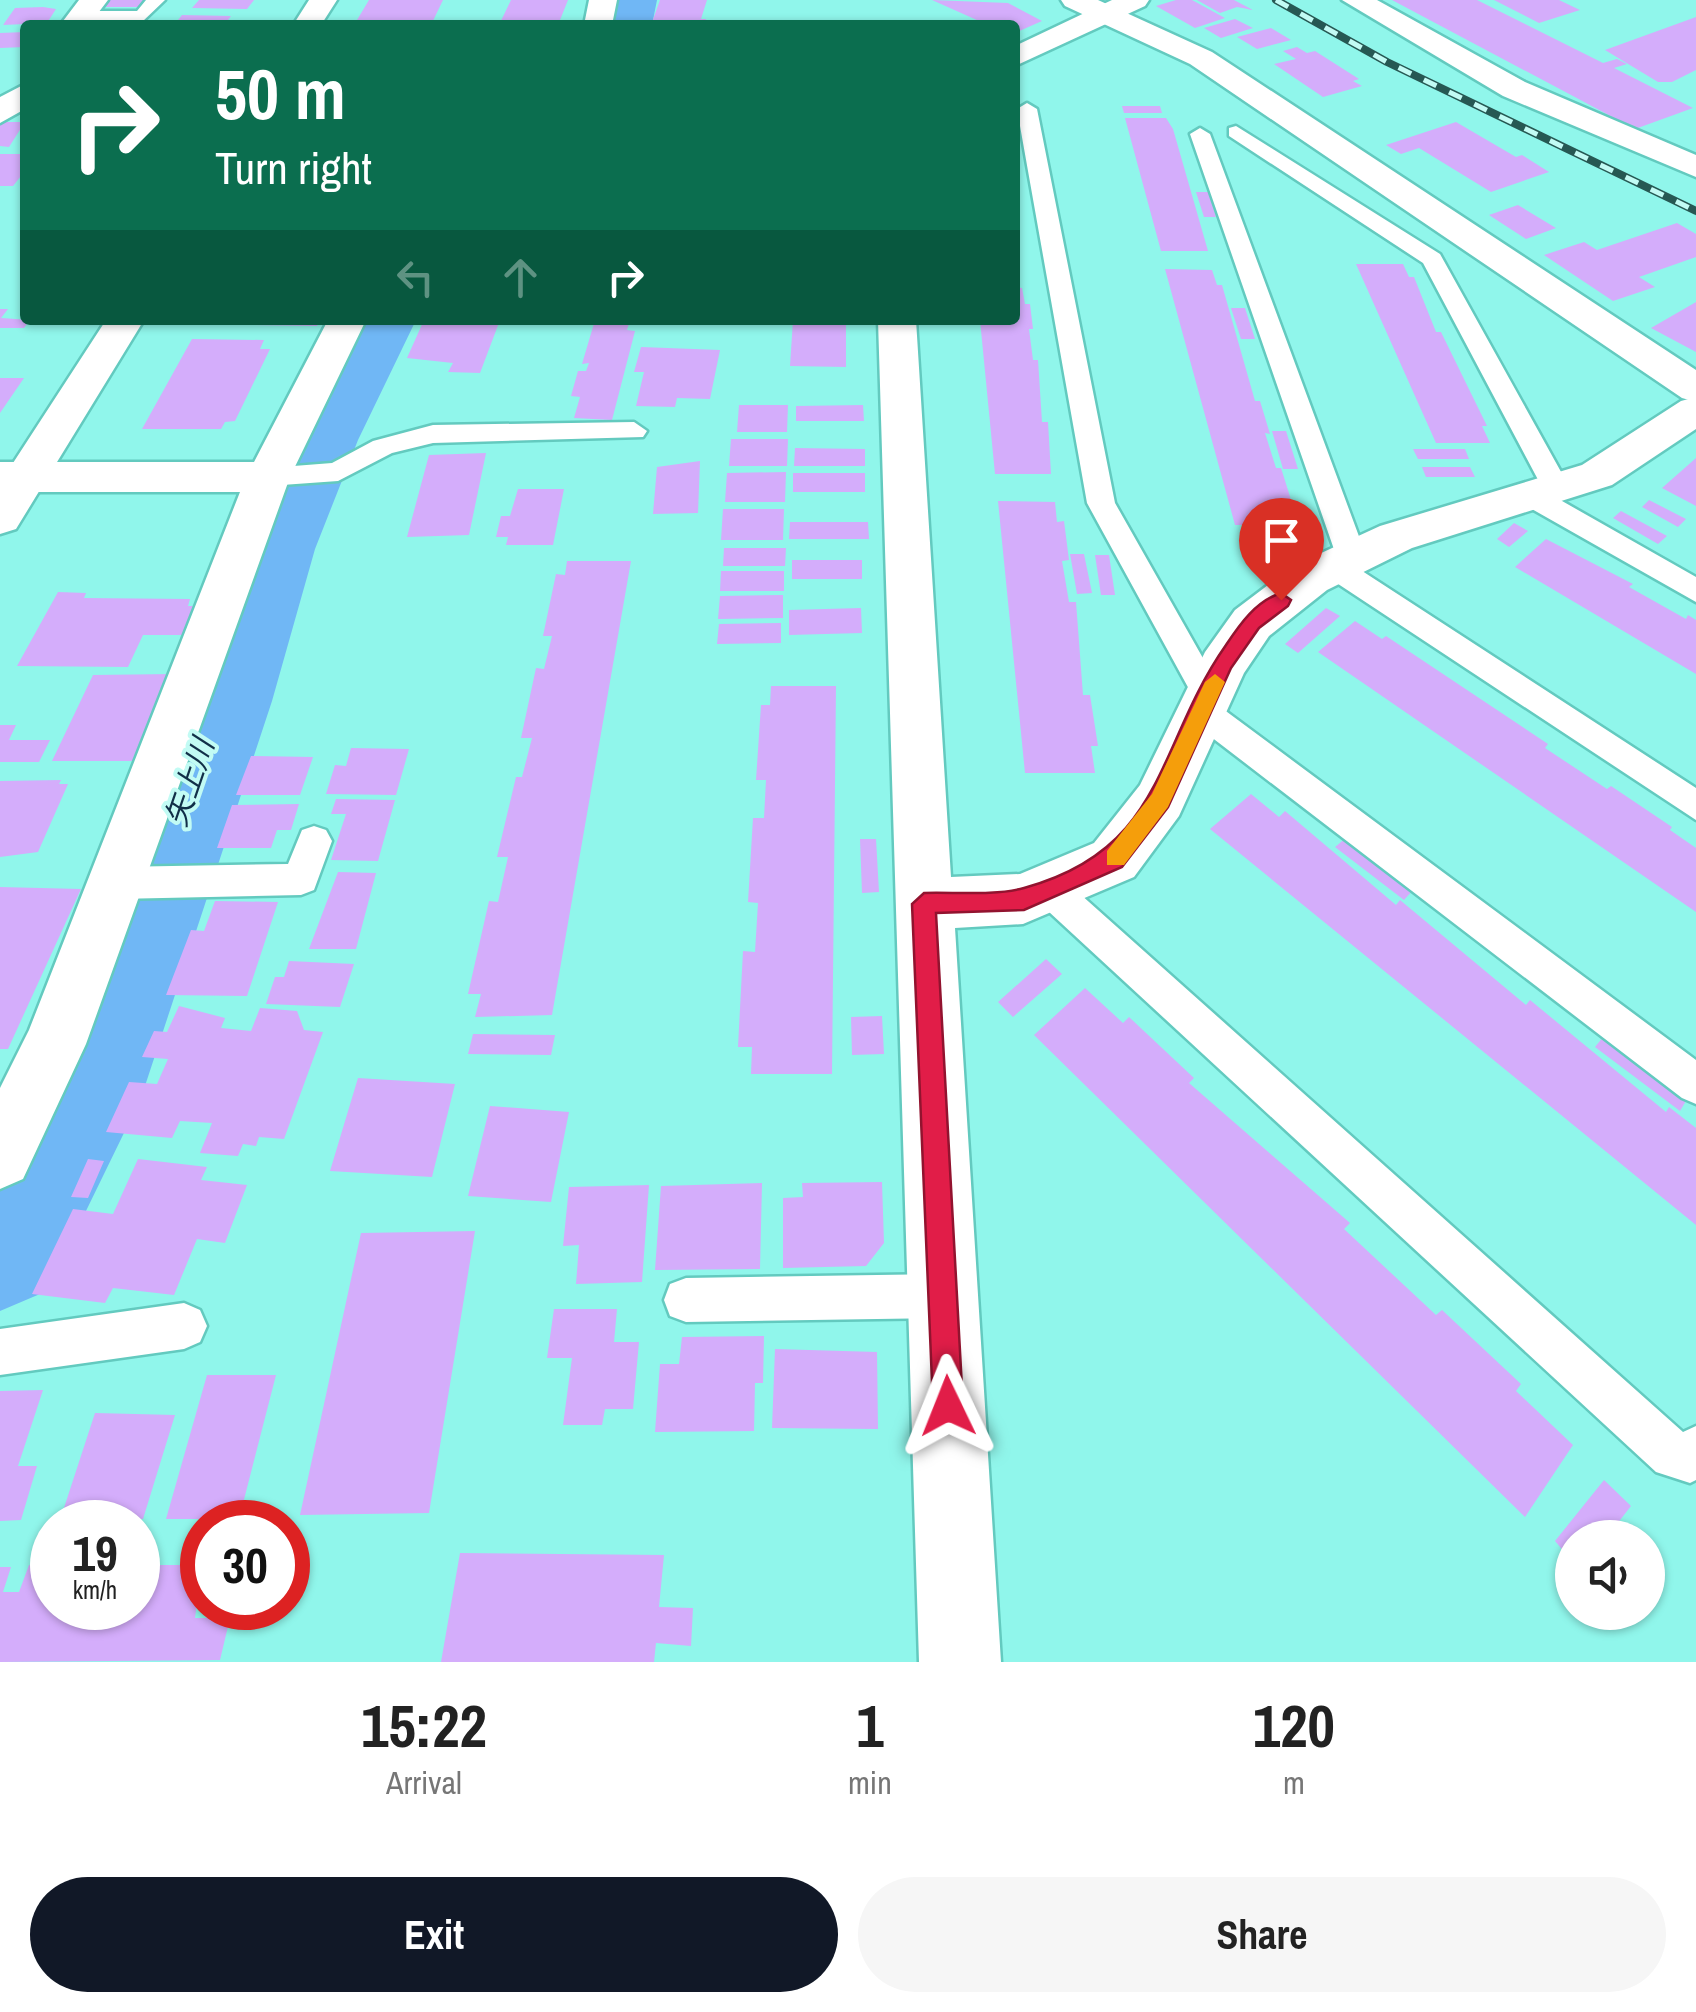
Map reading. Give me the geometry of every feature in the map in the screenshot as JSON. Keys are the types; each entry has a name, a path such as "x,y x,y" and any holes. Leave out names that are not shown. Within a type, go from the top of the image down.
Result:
{"street":[{"path":"1075,0 1202,58 1696,390"},
{"path":"1020,55 1135,0"},
{"path":"1356,0 1514,89 1648,150 1696,167"},
{"path":"0,113 20,97"},
{"path":"1648,150 1696,128"},
{"path":"0,518 13,476 121,325"},
{"path":"0,1156 55,1044 268,477 344,325"},
{"path":"897,325 960,1662"},
{"path":"924,904 1024,899 1114,860 1160,800 1223,665 1252,623 1310,578 1414,530 1597,474 1696,410"},
{"path":"13,476 268,477"}],"lane":[{"path":"83,14 142,17 156,0"},
{"path":"1027,108 1101,504 1205,704 1696,1084"},
{"path":"1236,132 1432,259 1545,492 1696,591"},
{"path":"1200,134 1342,563 1696,806"},
{"path":"268,477 338,472 383,447 433,434 634,430"},
{"path":"116,883 301,879 314,841"},
{"path":"1048,888 1673,1455 1690,1459 1696,1450"},
{"path":"686,1300 943,1296"},
{"path":"0,1352 184,1326"}],"building":[{"path":"109,0 145,0 140,7 103,7"},
{"path":"199,0 254,0 247,9 192,8"},
{"path":"369,0 443,0 433,20 357,20"},
{"path":"511,0 568,0 560,20 501,20"},
{"path":"660,0 707,0 701,19 706,20 653,20"},
{"path":"932,0 1008,3 1042,21 1020,31 1020,20 977,20"},
{"path":"1192,0 1225,18 1195,28 1156,6"},
{"path":"1197,0 1234,0 1253,10 1237,7 1220,13"},
{"path":"1392,0 1477,0 1603,63 1617,59 1627,64 1614,68 1693,108 1635,129"},
{"path":"1494,0 1559,0 1580,10 1539,23"},
{"path":"15,8 56,9 49,20 20,20 20,24 3,25"},
{"path":"182,15 231,16 228,20 178,20"},
{"path":"1696,17 1696,70 1672,82 1658,82 1605,50"},
{"path":"1235,19 1253,28 1221,38 1204,28"},
{"path":"1271,28 1291,40 1257,49 1237,37"},
{"path":"20,32 20,47 0,48 0,33"},
{"path":"1297,47 1307,53 1315,51 1359,79 1353,81 1362,86 1323,97 1274,64 1296,59 1283,51"},
{"path":"1122,106 1160,106 1162,113 1124,113"},
{"path":"1125,118 1166,118 1173,129 1208,251 1161,251"},
{"path":"0,122 20,122 20,130 9,147 0,146"},
{"path":"1456,122 1549,172 1491,192 1419,148 1401,154 1386,145"},
{"path":"0,154 20,154 20,177 13,186 0,186"},
{"path":"1196,192 1208,192 1216,217 1204,217"},
{"path":"1518,205 1556,228 1526,239 1489,215"},
{"path":"1677,223 1696,234 1696,257 1639,277 1655,287 1613,301 1544,255 1584,242 1597,250"},
{"path":"1356,264 1403,264 1409,277 1414,277 1436,332 1441,332 1487,426 1482,426 1490,443 1436,443"},
{"path":"1165,269 1212,270 1217,285 1222,285 1255,401 1260,401 1270,434 1265,433 1276,468 1281,468 1293,506 1287,506 1293,525 1235,525"},
{"path":"1020,288 1025,304 1030,304 1033,329 1029,329 1033,360 1038,360 1042,422 1048,422 1051,474 995,474 980,325 1020,325"},
{"path":"1696,302 1696,352 1651,328"},
{"path":"1231,308 1245,308 1255,339 1241,339"},
{"path":"0,309 8,309 1,318 20,319 20,325 26,325 24,328 0,328"},
{"path":"422,325 498,325 480,373 448,372 453,363 407,358"},
{"path":"594,325 628,325 627,330 635,331 612,420 574,418 580,397 571,396 578,371 586,371 589,363 582,364"},
{"path":"793,325 846,325 846,367 790,366"},
{"path":"192,339 264,340 260,349 270,349 235,421 225,422 221,429 142,429"},
{"path":"641,347 720,350 710,399 677,398 675,407 636,406 644,372 634,372"},
{"path":"0,378 24,378 0,413"},
{"path":"739,405 788,405 787,432 737,432"},
{"path":"863,405 864,421 796,421 796,406"},
{"path":"1272,431 1286,431 1298,469 1283,469"},
{"path":"731,439 788,439 787,466 729,466"},
{"path":"795,448 865,449 865,466 794,466"},
{"path":"1413,449 1465,449 1469,459 1418,459"},
{"path":"486,453 469,535 407,537 429,455"},
{"path":"1696,458 1696,506 1662,488"},
{"path":"700,461 698,513 653,514 657,467"},
{"path":"1422,467 1470,467 1475,477 1426,477"},
{"path":"786,472 785,502 725,502 727,473"},
{"path":"793,473 865,473 865,492 793,492"},
{"path":"518,489 564,489 553,545 506,545 508,537 496,537 501,516 510,516"},
{"path":"1649,500 1686,519 1678,527 1642,507"},
{"path":"998,501 1055,502 1057,522 1064,521 1069,560 1062,561 1069,602 1076,602 1083,695 1090,695 1098,746 1091,746 1095,773 1025,773"},
{"path":"723,509 784,509 783,540 721,540"},
{"path":"1621,511 1667,536 1658,544 1613,518"},
{"path":"790,522 868,522 869,539 789,539"},
{"path":"1514,523 1528,531 1509,547 1497,539"},
{"path":"1546,539 1633,584 1629,587 1686,619 1688,615 1696,620 1696,674 1515,567"},
{"path":"724,548 786,548 785,566 723,566"},
{"path":"1070,554 1084,554 1092,593 1077,594"},
{"path":"1095,555 1109,555 1115,595 1101,595"},
{"path":"792,560 862,560 862,579 792,579"},
{"path":"567,561 631,561 552,1015 475,1017 481,994 468,994 489,901 498,902 508,857 497,857 516,777 522,777 532,738 521,738 536,668 544,669 552,636 543,636 556,574 565,575"},
{"path":"721,571 784,571 784,591 720,591"},
{"path":"58,592 86,593 84,598 190,599 188,606 196,606 184,635 143,635 128,667 17,666"},
{"path":"783,595 783,618 718,619 720,596"},
{"path":"861,608 862,633 789,635 789,610"},
{"path":"1326,608 1340,616 1298,653 1285,644"},
{"path":"1355,621 1382,639 1386,636 1548,744 1545,748 1672,827 1670,830 1696,848 1696,912 1318,652"},
{"path":"781,623 781,643 717,644 719,624"},
{"path":"174,674 137,761 52,761 93,675"},
{"path":"771,686 836,686 832,1074 751,1074 752,1047 738,1047 743,951 755,952 758,903 748,902 753,818 764,818 766,780 756,780 761,705 770,705"},
{"path":"0,725 16,725 9,740 50,740 39,762 0,762"},
{"path":"351,748 409,749 396,795 326,794 335,765 346,766"},
{"path":"251,756 313,757 300,795 236,795"},
{"path":"61,780 59,784 68,784 38,852 0,857 0,781"},
{"path":"1251,794 1279,817 1285,811 1396,905 1400,900 1526,1005 1530,1000 1666,1112 1669,1107 1696,1128 1696,1225 1210,829"},
{"path":"336,799 395,800 378,861 331,860 346,814 331,814"},
{"path":"299,804 291,830 277,830 271,848 217,848 232,805"},
{"path":"1346,838 1413,890 1404,900 1335,847"},
{"path":"860,839 876,839 879,892 862,893"},
{"path":"338,872 376,873 356,949 309,949"},
{"path":"0,887 81,889 8,1049 0,1049"},
{"path":"215,901 278,902 247,996 166,995 191,930 204,931"},
{"path":"1046,959 1062,974 1013,1017 998,1002"},
{"path":"289,961 354,964 340,1007 266,1004 275,977 284,977"},
{"path":"1085,988 1123,1023 1129,1017 1194,1078 1189,1083 1350,1223 1344,1229 1436,1315 1442,1310 1521,1384 1516,1391 1573,1445 1525,1517 1034,1035"},
{"path":"179,1006 225,1018 221,1028 251,1031 260,1008 297,1011 304,1030 323,1032 284,1139 259,1137 256,1146 243,1144 238,1156 200,1153 212,1123 180,1121 172,1138 106,1132 129,1082 157,1084 168,1059 142,1057 154,1031 167,1032"},
{"path":"882,1016 884,1054 852,1055 851,1017"},
{"path":"473,1034 555,1035 551,1055 468,1054"},
{"path":"1604,1036 1687,1099 1680,1111 1595,1047"},
{"path":"358,1078 455,1084 432,1177 330,1171"},
{"path":"490,1106 569,1112 551,1202 468,1196"},
{"path":"88,1159 104,1161 88,1198 71,1197"},
{"path":"138,1159 207,1167 201,1180 247,1185 225,1243 197,1239 174,1295 113,1288 105,1303 32,1294 73,1209 113,1214"},
{"path":"882,1182 884,1243 866,1266 783,1268 783,1198 803,1197 802,1183"},
{"path":"762,1183 760,1269 655,1270 661,1186"},
{"path":"649,1185 642,1282 576,1284 579,1245 563,1246 569,1187"},
{"path":"475,1231 429,1513 310,1515 310,1500 303,1500 361,1233"},
{"path":"554,1309 617,1309 614,1342 639,1342 633,1409 605,1409 602,1425 563,1425 572,1358 547,1358"},
{"path":"764,1336 763,1383 755,1383 754,1431 655,1432 660,1364 679,1364 682,1337"},
{"path":"775,1349 877,1352 878,1429 772,1428"},
{"path":"207,1375 276,1375 244,1500 180,1500 180,1519 166,1519"},
{"path":"43,1390 18,1466 37,1466 21,1520 0,1521 0,1391"},
{"path":"95,1413 175,1415 149,1500 67,1500"},
{"path":"1604,1480 1631,1506 1620,1520 1572,1520"},
{"path":"460,1553 664,1555 659,1607 693,1608 691,1646 656,1643 654,1662 441,1662"},
{"path":"30,1565 30,1630 160,1630 160,1565 180,1565 180,1630 227,1630 220,1660 0,1662 0,1567 11,1567 3,1592 19,1592"}],"waterway":[{"name":"矢上川","path":"625,20 629,0"},
{"name":"矢上川","path":"0,1244 79,1098 222,701 270,549 317,440 375,325"}],"railway":[{"path":"1276,0 1387,62 1696,211"}],"slow traffic":[{"path":"1116,858 1160,800 1215,682"}],"route":[{"path":"948,1406 924,904 1024,899 1114,860 1160,800 1223,665 1252,623 1281,600"}]}
